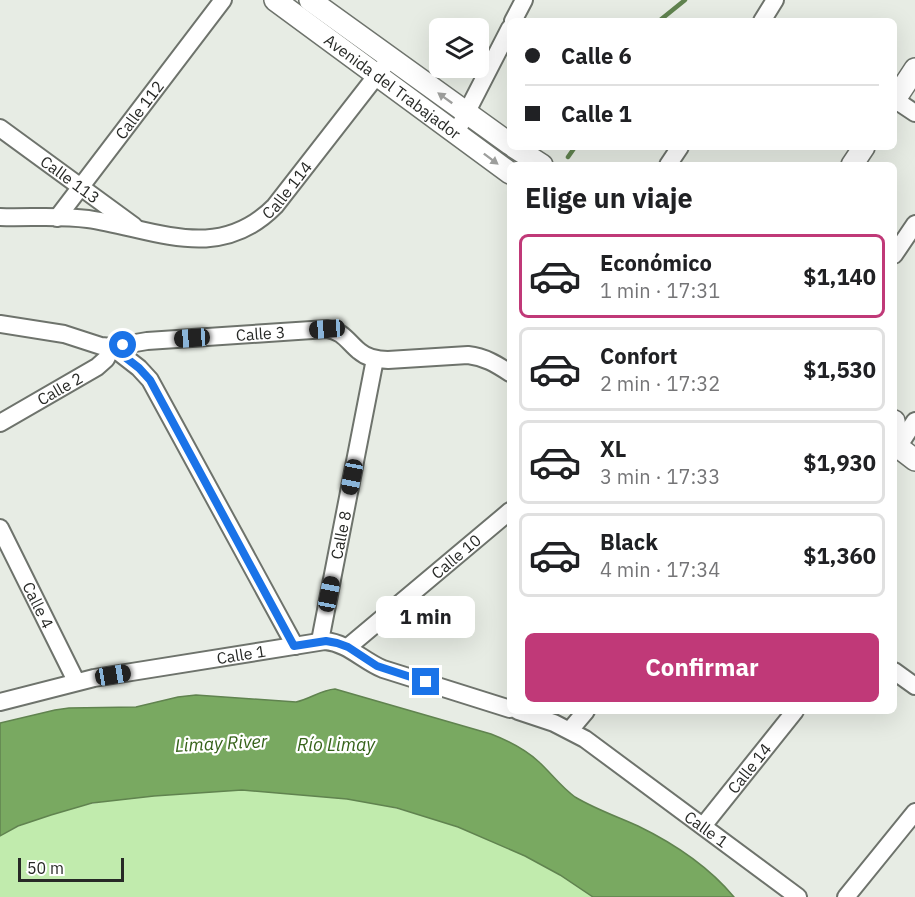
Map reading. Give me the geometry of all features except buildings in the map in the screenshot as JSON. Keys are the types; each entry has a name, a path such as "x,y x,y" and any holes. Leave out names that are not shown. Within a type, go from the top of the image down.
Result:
{"street":[{"name":"Calle 112","path":"57,218 222,0"},
{"name":"Avenida del Trabajador","path":"275,0 466,114 507,142"},
{"path":"515,18 524,0"},
{"path":"766,18 775,0"},
{"name":"Avenida del Trabajador","path":"316,2 456,133 507,171"},
{"path":"456,133 507,34"},
{"name":"Calle 114","path":"0,217 84,219 174,238 206,239 235,233 257,222 275,206 384,67"},
{"path":"897,96 915,69"},
{"path":"897,102 915,113"},
{"name":"Calle 113","path":"0,128 140,230"},
{"path":"519,150 537,162"},
{"path":"897,251 915,224"},
{"name":"Calle 3","path":"0,324 57,333 112,347 147,341 327,329 341,333 360,352 375,359"},
{"path":"112,347 139,368 150,380 294,646"},
{"name":"Calle 2","path":"0,423 97,367 106,359 112,347"},
{"path":"375,359 468,355 488,359 507,371"},
{"name":"Calle 8","path":"320,641 375,359"},
{"path":"897,446 915,421"},
{"path":"897,448 915,460"},
{"name":"Calle 10","path":"348,647 507,514"},
{"name":"Calle 4","path":"0,528 76,681"},
{"name":"Calle 1","path":"0,702 76,681 320,641 348,647 370,663 383,669 507,708"},
{"path":"897,673 915,686"},
{"name":"Calle 1","path":"527,714 555,723 585,739 798,897"},
{"path":"570,730 583,714"},
{"name":"Calle 14","path":"703,826 793,714"},
{"path":"846,897 915,812"}],"shaded area":[{"path":"242,790 347,799 428,818 510,848 559,874 593,897 0,897 0,836 28,822 57,812 118,800"}],"water":[{"name":"Río Limay","path":"335,689 491,734 522,749 534,757 575,797 638,826 677,848 702,866 734,897 593,897 560,875 525,856 458,827 397,808 347,799 242,790 92,803 18,826 0,836 0,723 69,708 136,707 196,695 296,702"}],"waterway":[{"path":"663,18 685,0"},
{"path":"568,157 573,150"}],"route":[{"path":"123,345 112,347 139,368 150,380 294,646 326,641 337,643 348,647 370,663 426,682"}],"water label":[{"name":"Limay River","path":"221,743"}]}
